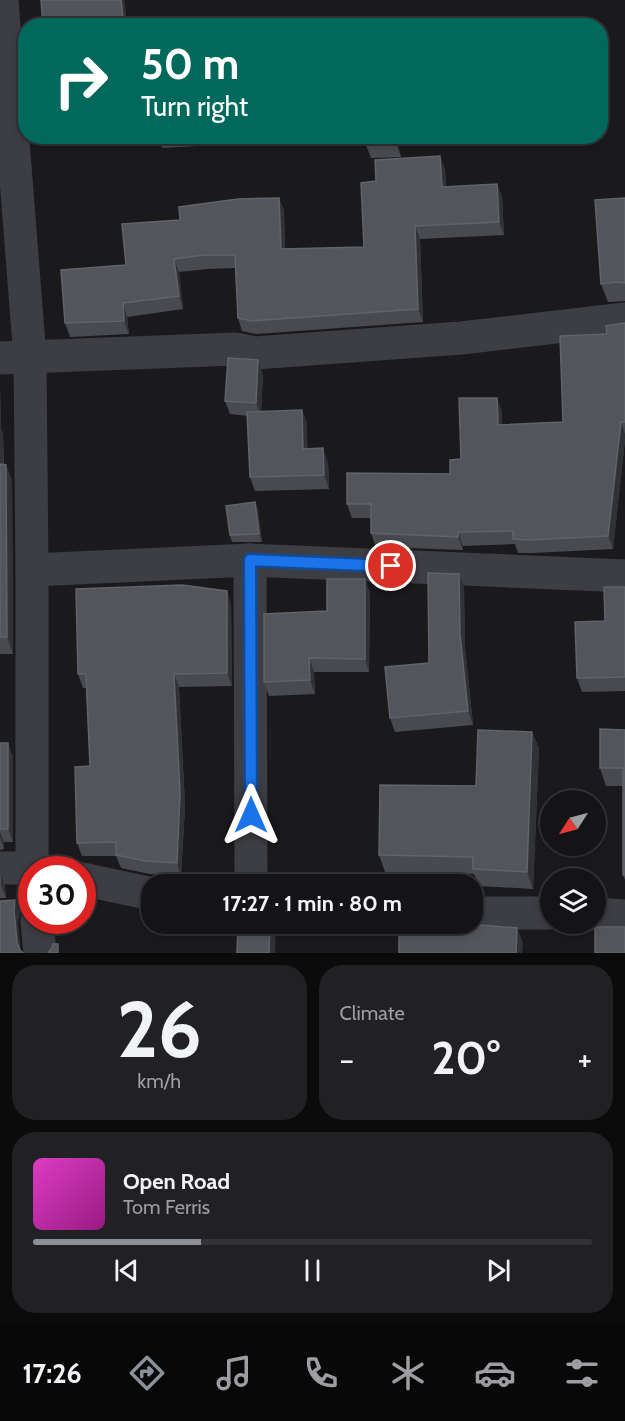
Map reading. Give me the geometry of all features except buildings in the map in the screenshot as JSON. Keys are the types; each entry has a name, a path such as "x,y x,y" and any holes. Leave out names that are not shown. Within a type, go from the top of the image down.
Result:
{"street":[{"path":"2,0 15,358 32,570 34,856"},
{"path":"15,358 235,349 255,353 461,338 625,319"},
{"path":"32,570 250,560 625,576"},
{"path":"250,560 251,874"},
{"path":"0,868 18,869"},
{"path":"96,882 141,892"},
{"path":"483,913 540,914"},
{"path":"606,915 625,916"},
{"path":"38,934 40,953"}],"route":[{"path":"251,815 250,560 391,566"}]}
